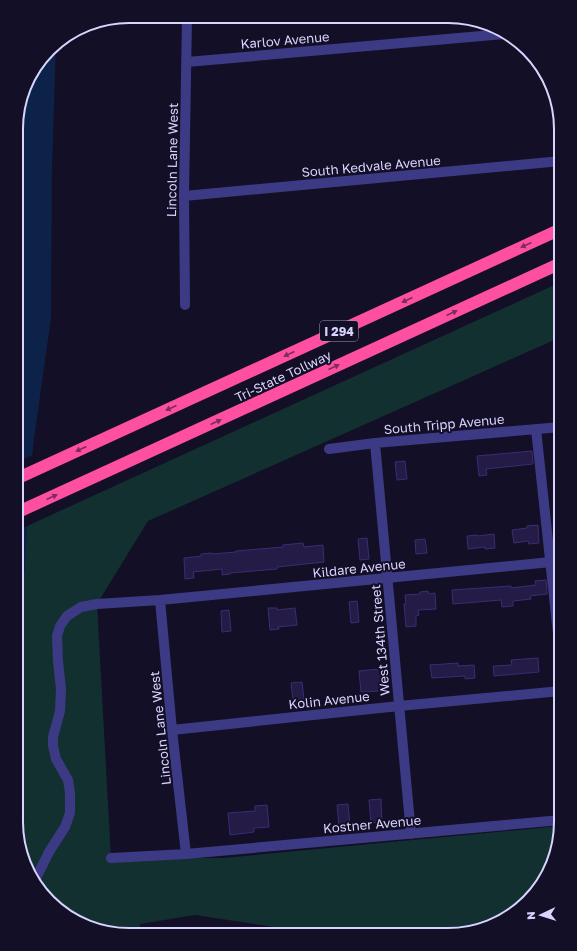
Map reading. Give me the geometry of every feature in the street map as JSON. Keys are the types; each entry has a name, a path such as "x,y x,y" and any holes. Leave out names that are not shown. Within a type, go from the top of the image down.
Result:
{"highway":[{"name":"Tri-State Tollway","path":"23,476 554,232"},
{"name":"Tri-State Tollway","path":"23,510 554,266"}],"street":[{"name":"Lincoln Lane West","path":"184,304 187,23"},
{"name":"Karlov Avenue","path":"187,62 496,35"},
{"name":"South Kedvale Avenue","path":"184,196 554,162"},
{"name":"South Tripp Avenue","path":"329,449 375,443 554,428"},
{"path":"536,429 554,598"},
{"name":"West 134th Street","path":"375,443 411,834"},
{"name":"Kildare Avenue","path":"37,876 49,852 65,827 70,813 68,780 56,759 53,746 53,737 60,711 61,689 57,636 60,626 67,616 81,607 97,604 160,600 554,562"},
{"name":"Lincoln Lane West","path":"160,600 172,730 186,854"},
{"name":"Kolin Avenue","path":"172,730 399,706 554,692"},
{"name":"Kostner Avenue","path":"111,858 186,854 554,821"}],"green space":[{"path":"554,285 554,340 148,521 97,604 111,858 223,858 554,827 552,843 540,875 525,895 521,895 521,899 501,914 469,926 455,928 281,928 195,915 140,924 140,928 129,928 102,924 76,914 54,897 37,875 25,843 23,822 24,574 27,526"}],"water":[{"path":"56,52 52,168 51,318 33,446 23,582 23,129 25,108 31,89 37,76"}],"pier":[{"path":"35,454 29,525 23,528 23,459"}],"building":[{"path":"532,451 533,464 486,469 487,475 479,476 477,456"},
{"path":"405,461 407,479 397,480 395,462"},
{"path":"538,525 539,543 529,544 528,541 514,543 512,530"},
{"path":"494,534 495,548 485,549 485,547 468,549 467,536"},
{"path":"367,538 369,559 360,560 358,539"},
{"path":"425,539 427,553 416,554 415,540"},
{"path":"303,543 304,547 323,545 324,562 222,575 222,569 193,572 194,578 185,579 184,558 201,556 201,554 283,547 283,545"},
{"path":"546,580 547,594 530,596 531,599 513,601 513,606 502,607 501,600 453,604 452,590 511,586 511,588 536,585 535,581"},
{"path":"428,591 429,594 435,593 436,609 418,610 419,615 416,616 416,626 406,627 404,604 406,604 405,595 420,594 420,592"},
{"path":"357,601 359,622 351,623 349,602"},
{"path":"268,608 277,608 277,610 295,608 297,625 278,627 279,629 270,630"},
{"path":"229,610 231,631 222,632 221,611"},
{"path":"538,658 539,672 494,676 493,666 512,665 511,660"},
{"path":"458,663 458,666 474,665 475,678 465,679 465,676 432,678 430,665"},
{"path":"380,669 382,691 361,692 359,671"},
{"path":"302,682 304,699 293,700 291,683"},
{"path":"381,799 382,822 371,823 369,800"},
{"path":"348,804 350,825 339,826 337,805"},
{"path":"267,805 269,827 254,828 254,832 230,835 228,813 255,811 255,806"}]}
